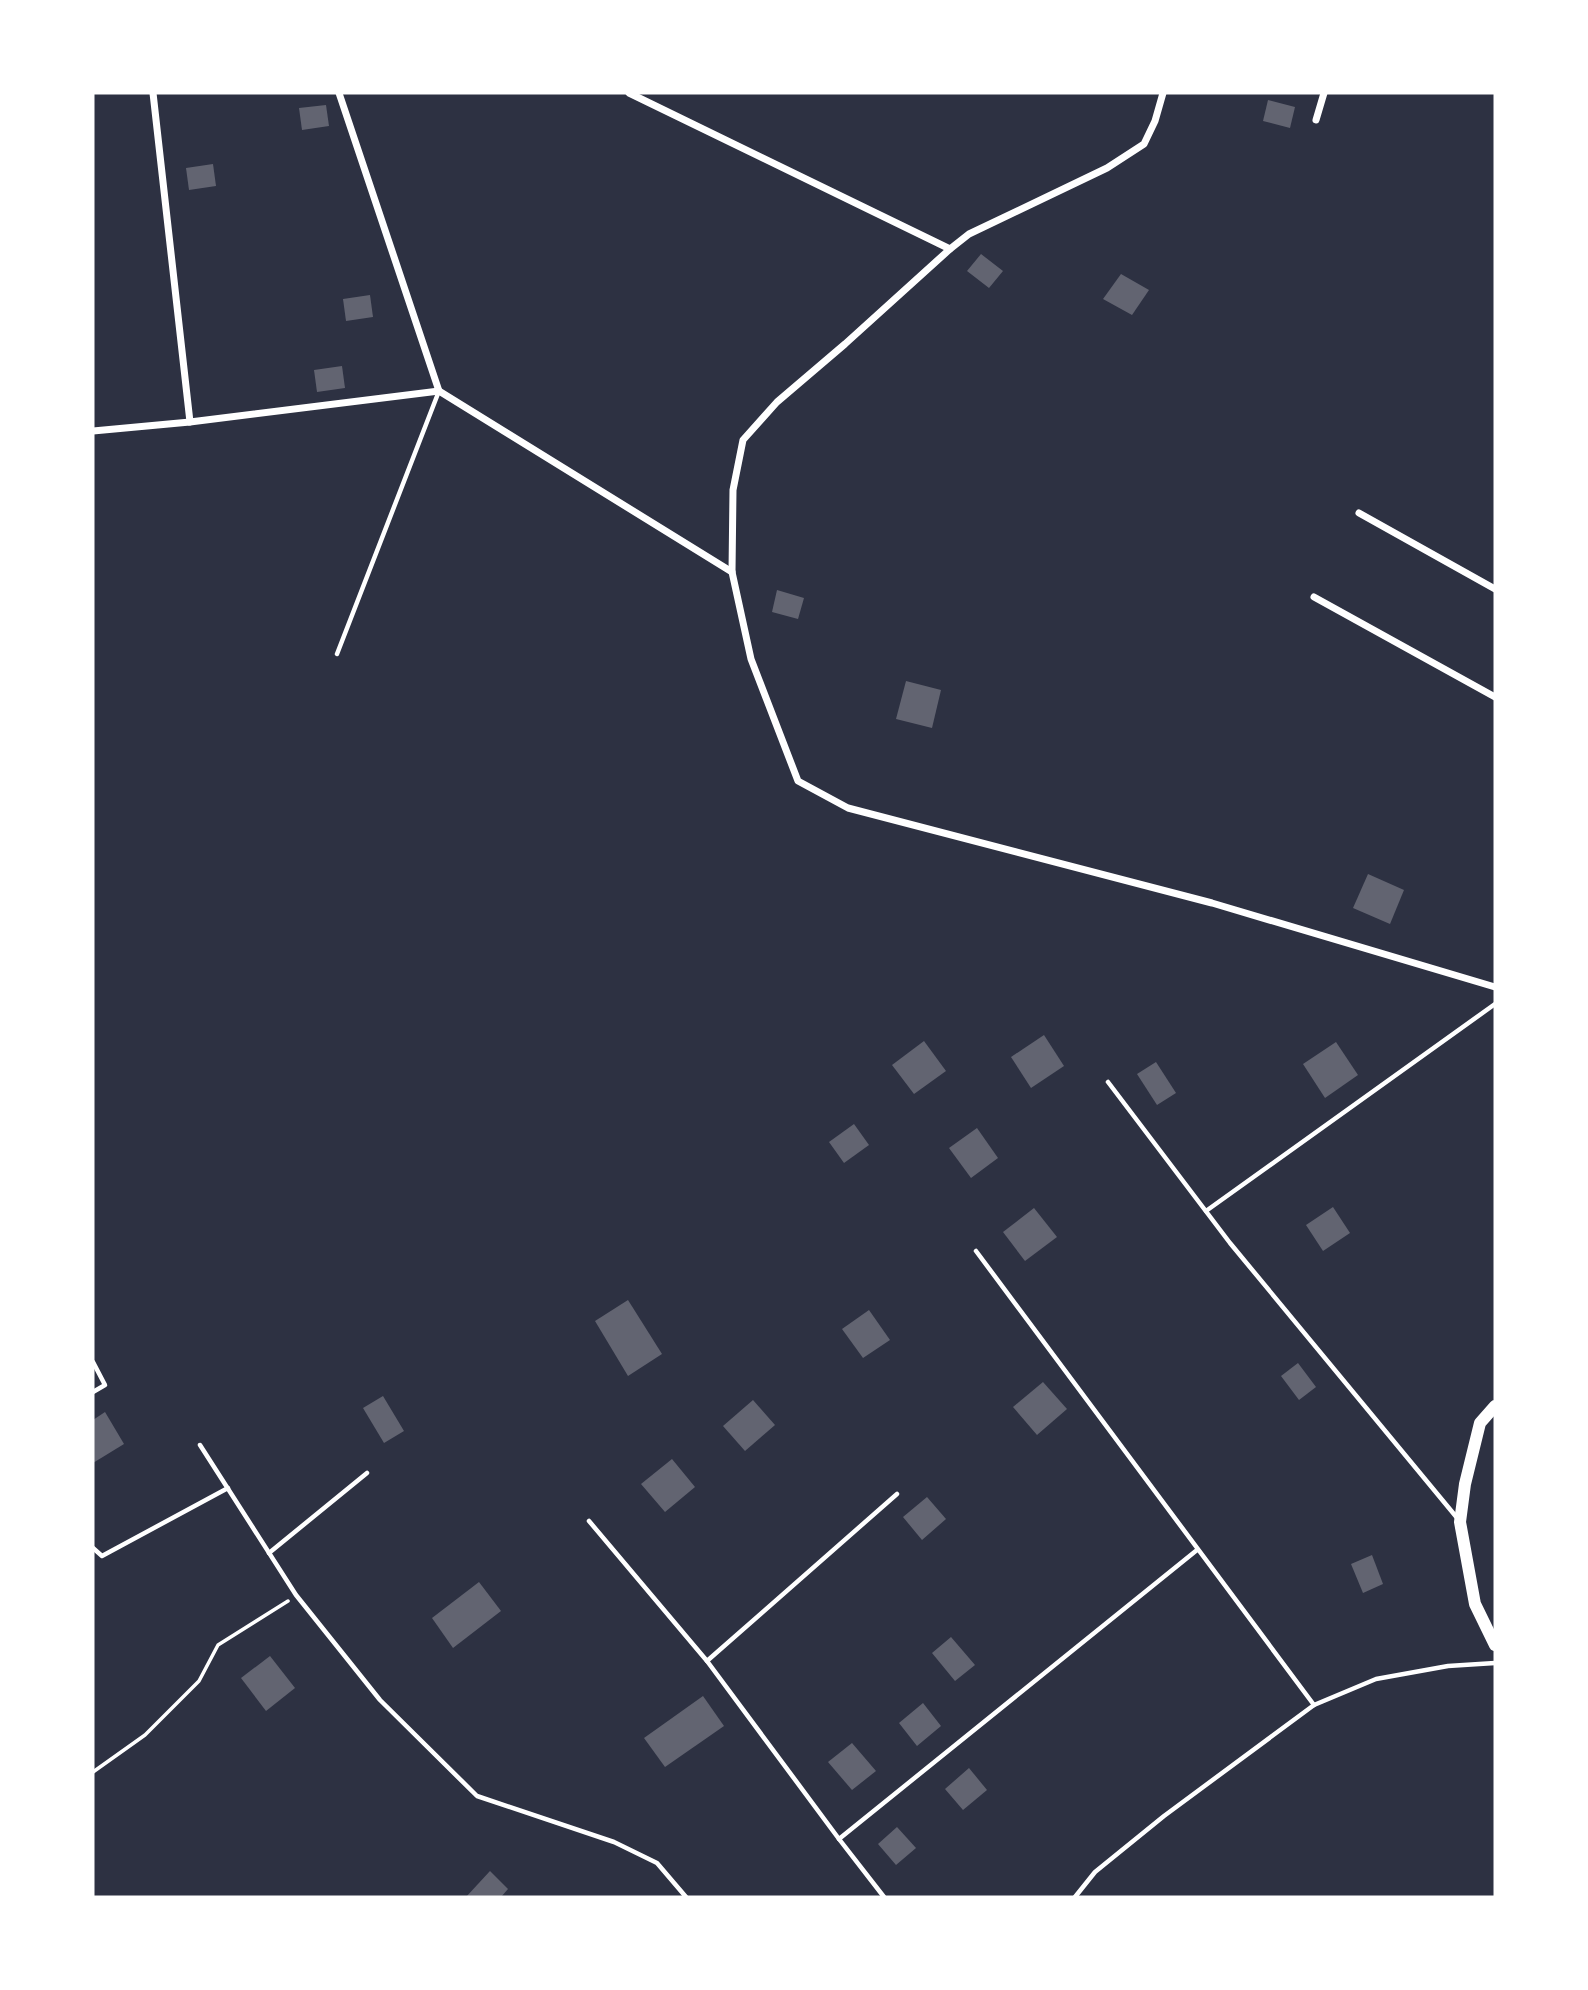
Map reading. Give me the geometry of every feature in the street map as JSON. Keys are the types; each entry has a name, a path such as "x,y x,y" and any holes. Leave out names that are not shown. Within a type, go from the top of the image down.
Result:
{"main road":[{"path":"1495,1406 1480,1423 1465,1484 1460,1522 1475,1604 1495,1645"}],"street":[{"path":"153,93 191,422"},
{"path":"339,93 439,391"},
{"path":"629,93 950,249"},
{"path":"1163,93 1155,121 1144,144 1107,168 969,234 777,402 743,440 733,490 732,572 751,659 798,781 848,808 1212,903 1495,987"},
{"path":"1316,120 1324,93"},
{"path":"93,431 191,422 439,391 732,572"},
{"path":"1359,513 1495,589"},
{"path":"1314,597 1495,697"}],"lane":[{"path":"337,654 439,391"},
{"path":"1206,1210 1495,1004"},
{"path":"1108,1082 1230,1243 1460,1522"},
{"path":"976,1251 1314,1705"},
{"path":"93,1362 105,1385 93,1392"},
{"path":"200,1444 296,1595 380,1700 477,1796 614,1842 657,1863 686,1897"},
{"path":"269,1553 367,1473"},
{"path":"93,1548 102,1556 228,1488"},
{"path":"707,1661 897,1494"},
{"path":"589,1521 707,1661 884,1897"},
{"path":"839,1839 1198,1550"},
{"path":"1075,1897 1095,1872 1164,1816 1314,1705 1376,1679 1448,1666 1495,1663"}],"path":[{"path":"93,1772 145,1735 199,1681 218,1645 296,1595"}],"building":[{"path":"1268,100 1295,107 1290,128 1263,121"},
{"path":"326,105 329,126 302,130 299,108"},
{"path":"213,164 216,186 189,190 186,168"},
{"path":"981,254 1003,271 989,288 967,271"},
{"path":"1121,274 1149,290 1132,315 1103,299"},
{"path":"370,295 373,317 346,321 343,299"},
{"path":"342,366 345,388 317,392 314,370"},
{"path":"777,590 804,598 798,619 772,612"},
{"path":"906,681 941,690 932,728 896,719"},
{"path":"1368,874 1404,890 1390,924 1353,908"},
{"path":"1044,1035 1064,1066 1031,1088 1011,1057"},
{"path":"924,1041 946,1071 914,1094 892,1065"},
{"path":"1336,1042 1358,1075 1325,1098 1303,1064"},
{"path":"1156,1062 1176,1093 1157,1105 1137,1074"},
{"path":"854,1124 869,1145 844,1163 829,1142"},
{"path":"977,1128 998,1158 971,1178 949,1148"},
{"path":"1333,1207 1350,1233 1323,1251 1306,1225"},
{"path":"1034,1208 1057,1237 1025,1261 1003,1232"},
{"path":"628,1300 662,1354 628,1376 595,1321"},
{"path":"869,1310 890,1340 863,1358 842,1329"},
{"path":"1298,1363 1316,1387 1299,1400 1281,1376"},
{"path":"1043,1382 1067,1409 1037,1435 1013,1407"},
{"path":"383,1396 404,1431 384,1443 363,1408"},
{"path":"753,1400 775,1425 745,1451 723,1426"},
{"path":"105,1412 124,1444 93,1463 93,1420"},
{"path":"672,1459 695,1487 665,1512 641,1484"},
{"path":"927,1497 946,1519 922,1540 903,1517"},
{"path":"1372,1555 1383,1584 1363,1593 1351,1564"},
{"path":"479,1582 501,1611 453,1648 432,1618"},
{"path":"951,1637 975,1665 955,1681 932,1653"},
{"path":"270,1656 295,1688 266,1711 241,1678"},
{"path":"703,1696 724,1726 665,1767 644,1738"},
{"path":"923,1703 941,1726 917,1746 899,1723"},
{"path":"852,1743 876,1771 852,1790 828,1762"},
{"path":"969,1768 987,1790 963,1810 945,1789"},
{"path":"897,1827 916,1848 896,1865 878,1844"},
{"path":"490,1871 508,1889 501,1897 466,1897"}]}
